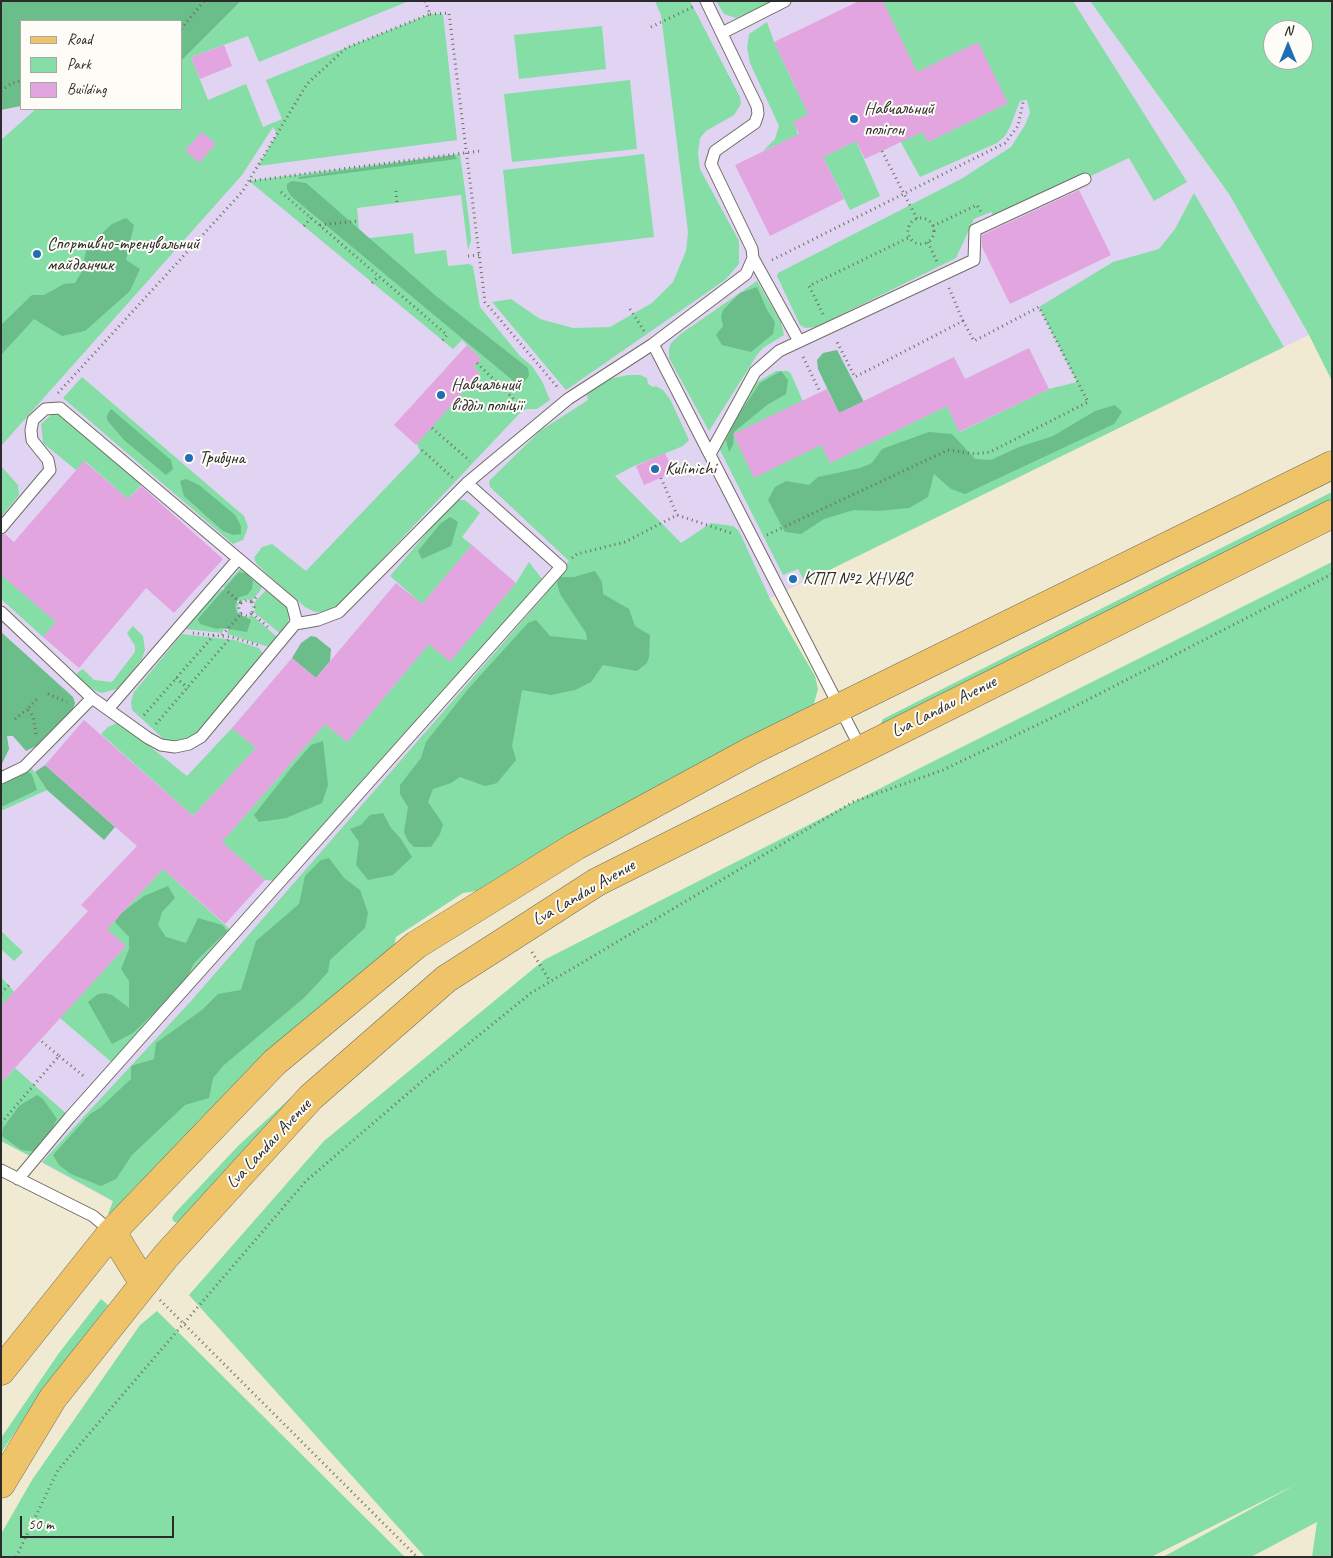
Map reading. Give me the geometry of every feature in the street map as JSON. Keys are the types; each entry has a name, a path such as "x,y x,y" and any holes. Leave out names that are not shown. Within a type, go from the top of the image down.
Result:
{"main road":[{"path":"1,1371 112,1232 275,1062 416,945 576,846 751,751 1332,466"},
{"name":"Lva Landau Avenue","path":"1,1484 53,1398 166,1256 311,1097 446,979 597,882 1332,514"},
{"path":"112,1232 144,1284"}],"lane":[{"path":"706,1 757,106 758,114 755,123 749,129 715,151 712,164 752,249 756,262 798,342"},
{"path":"722,33 785,1"},
{"path":"710,454 756,372 778,351 974,260 975,230 1085,179"},
{"path":"295,624 318,620 339,612 465,485 538,423 568,399 653,344 746,274 756,262"},
{"path":"653,344 861,749"},
{"path":"1,528 49,473 50,463 32,440 31,430 36,415 45,409 55,407 66,411 292,604 296,613 295,624 201,737 189,744 175,747 161,744 146,736 92,698 1,612"},
{"path":"18,1178 561,567 465,485"},
{"path":"108,709 238,559"},
{"path":"1,778 24,767 92,698"},
{"path":"1,1170 93,1216 112,1232"}],"path":[{"path":"182,28 204,1"},
{"path":"425,1 430,14"},
{"path":"651,27 693,8"},
{"path":"45,409 76,371 242,192 306,84 346,48 430,14 449,13 485,302 568,399"},
{"path":"1,91 20,81"},
{"path":"756,262 904,194 1004,144 1018,126 1024,102"},
{"path":"249,181 480,151"},
{"path":"882,151 917,220"},
{"path":"396,191 397,203"},
{"path":"282,192 447,335 442,341"},
{"path":"933,226 977,205 987,224"},
{"path":"304,226 311,218"},
{"path":"917,220 927,220 933,226 932,238 926,243 917,243 910,236 910,226 917,220"},
{"path":"320,225 358,221"},
{"path":"561,567 577,554 625,542 677,515 755,541 948,450 975,454 990,452 1088,402 1039,308 974,341 963,321 855,377 809,286 910,236"},
{"path":"468,256 479,255"},
{"path":"372,283 379,276"},
{"path":"630,310 653,344"},
{"path":"798,342 820,392"},
{"path":"477,363 538,423"},
{"path":"432,428 482,471"},
{"path":"422,450 465,485"},
{"path":"661,478 677,515"},
{"path":"16,1557 58,1470 306,1181 420,1083 531,993 744,864 852,802 943,770 1062,714 1332,574"},
{"path":"241,614 239,606 247,600 253,604 252,613"},
{"path":"241,614 247,616 252,613"},
{"path":"252,613 282,640"},
{"path":"221,636 241,614"},
{"path":"176,631 221,636 273,650"},
{"path":"133,727 214,635"},
{"path":"146,736 231,638"},
{"path":"176,678 188,688"},
{"path":"15,719 39,697"},
{"path":"27,709 33,716 38,752"},
{"path":"532,952 550,982"},
{"path":"1,993 9,985"},
{"path":"40,1040 97,1087"},
{"path":"1,1123 59,1056"},
{"path":"144,1284 417,1557"}],"shaded area":[{"path":"241,1 1090,1 1229,194 1309,335 699,633 329,977 112,1201 1,1141 1,110 20,106 20,110 182,110 182,60"}],"green space":[{"path":"1,1 241,1 182,60 182,20 20,20 20,106 1,110"},
{"path":"241,1 409,1 259,62 248,36 191,57 208,100 246,84 263,127 282,119 266,80 430,14 443,14 457,140 258,166 277,134 273,127 242,175 1,446 1,140 35,110 182,110 182,60"},
{"path":"655,1 690,1 740,97 741,104 734,115 706,131 700,138 698,154 700,169 739,241 739,264 725,280 566,390 492,302 511,299 540,319 573,328 610,327 652,303 673,282 686,251 688,232 661,15"},
{"path":"716,1 774,1 736,18 724,14"},
{"path":"883,1 1073,1 1187,182 1154,201 1129,158 997,220 991,212 974,219 956,258 816,327 805,328 800,325 777,276 778,273 961,179 1011,147 1030,113 1027,100 1020,101 1010,127 1005,136 997,143 920,177 893,128 915,117 928,142 1008,103 913,74"},
{"path":"1090,1 1332,1 1332,381 1309,335 1229,194"},
{"path":"767,22 774,42 796,89 821,108 794,122 798,135 763,151 775,139 779,126 750,63 747,48 749,34"},
{"path":"602,26 606,69 519,79 514,35"},
{"path":"630,80 637,149 512,162 504,94"},
{"path":"856,141 880,196 850,210 823,157"},
{"path":"460,154 470,227 471,241 468,250 461,195 357,208 360,239 413,233 415,254 446,250 448,266 469,264 473,266 480,307 520,356 532,366 542,381 550,400 537,409 526,409 519,414 339,605 323,612 315,612 305,607 266,573 256,563 254,558 262,547 272,544 306,571 420,452 417,443 480,373 473,367 481,359 462,340 453,349 249,181"},
{"path":"644,154 654,237 512,254 503,170"},
{"path":"454,155 457,159 299,179 298,177"},
{"path":"292,181 306,183 436,296 528,368 529,376 524,382 516,383 291,196 287,189 287,184"},
{"path":"1194,193 1284,347 805,582 798,569 783,575 719,448 754,384 776,371 788,371 791,374 830,463 947,406 960,432 1049,389 1077,382 1039,307 1113,262 1159,249 1175,229"},
{"path":"126,218 134,225 126,260 140,269 130,291 85,331 62,336 34,319 1,355 1,325 32,295 44,295 64,284 75,283 81,273 87,247 112,224"},
{"path":"757,281 781,322 784,335 763,348 757,355 709,431 669,358 669,348 671,343 682,333"},
{"path":"757,287 767,310 775,322 773,334 751,352 722,345 716,335 723,326 721,317 723,310 740,293"},
{"path":"837,350 864,402 839,413 818,369 817,360 823,353"},
{"path":"781,371 788,380 786,394 767,405 734,432 733,445 729,452 726,440 737,417 760,383"},
{"path":"628,375 640,375 647,378 648,384 663,390 670,399 689,440 683,446 615,476 681,543 711,523 733,526 739,531 770,599 815,676 818,689 813,707 491,889 463,893 396,937 392,957 119,1213 108,1214 113,1201 42,1162 191,1001 545,595 542,590 277,881 265,880 222,842 325,724 347,742 429,644 450,661 516,583 529,562 546,584 569,561 490,487 489,481 540,431 588,400 587,395 598,385 609,379"},
{"path":"82,377 244,516 248,527 243,540 233,544 63,398"},
{"path":"1115,405 1122,412 1114,424 965,494 951,489 934,474 928,497 909,508 879,511 854,510 824,519 801,534 785,532 768,500 775,487 786,481 809,485 818,477 860,468 872,463 882,449 929,432 952,434 975,459 991,460 1019,447 1053,436 1095,411"},
{"path":"111,409 171,460 173,469 166,475 124,440 107,420 107,415"},
{"path":"61,413 142,484 128,499 85,461 76,470 43,443 41,424 52,414"},
{"path":"1,466 18,485 19,495 1,517"},
{"path":"186,479 199,485 235,515 241,526 241,534 233,535 223,531 184,496 180,481"},
{"path":"1332,492 1332,504 882,727 880,725 883,719"},
{"path":"459,500 465,500 480,513 462,537 472,545 422,604 390,576 448,508"},
{"path":"450,517 458,522 451,546 422,559 418,551 440,524"},
{"path":"1332,562 1332,1557 1312,1557 1317,1522 1251,1557 1163,1557 1297,1484 1151,1557 425,1557 189,1295 324,1141 544,960 924,766"},
{"path":"241,568 245,569 263,584 260,591 251,601 246,599 240,602 223,587"},
{"path":"595,571 602,582 603,594 629,609 635,626 650,635 647,663 637,671 603,665 591,682 575,690 551,695 522,690 512,746 516,760 497,783 485,786 460,777 451,783 433,789 428,802 443,824 440,834 431,847 414,847 408,841 404,832 408,807 400,794 400,785 421,758 426,742 469,688 528,623 536,620 550,636 587,640 586,633 560,594 557,583 560,577 574,577"},
{"path":"1,572 56,622 43,637 1,599"},
{"path":"239,572 247,574 253,581 252,589 247,595 239,597 235,606 237,613 251,620 247,632 217,629 200,624 198,619"},
{"path":"222,589 239,604 237,607 239,614 228,627 225,626 222,633 186,629 208,602"},
{"path":"266,590 271,590 285,603 289,614 287,630 282,635 255,613 254,603"},
{"path":"252,615 277,637 269,647 227,634 228,630 241,616 248,617"},
{"path":"133,626 143,636 145,650 142,659 121,685 116,689 102,693 79,681 76,676 83,669 94,680 112,682 135,652 135,646 127,633"},
{"path":"1,632 73,697 75,703 73,709 42,743 26,751 13,736 7,736 9,749 1,766"},
{"path":"182,634 234,640 259,648 263,654 201,734 190,740 166,741 132,710 131,702 134,692"},
{"path":"311,636 316,637 331,649 330,661 316,678 292,658 301,643"},
{"path":"119,722 187,776 232,728 256,748 193,816 101,734 108,727"},
{"path":"323,741 328,785 322,803 286,818 259,822 254,815 311,745"},
{"path":"28,763 47,790 1,811 1,778"},
{"path":"45,765 115,827 104,840 47,790 35,772"},
{"path":"26,772 31,773 37,790 1,807 1,781"},
{"path":"383,813 391,828 401,839 412,857 393,875 368,880 356,865 359,842 350,829 361,825 370,815"},
{"path":"329,858 344,878 360,890 368,913 365,928 330,960 328,972 305,997 224,1065 213,1078 209,1098 185,1105 132,1155 116,1179 101,1186 71,1174 59,1165 53,1155 90,1114 100,1108 131,1079 131,1066 154,1059 156,1043 202,1010 218,994 241,990 256,941 299,904 305,876 321,860"},
{"path":"163,869 234,933 116,1066 60,1018 126,946 107,929"},
{"path":"168,886 175,898 162,912 158,925 166,937 186,943 198,918 222,925 227,931 194,963 184,984 133,1033 112,1044 88,1002 98,994 105,993 112,995 129,1008 129,981 121,969 129,949 129,937 115,922 120,914 144,896"},
{"path":"1,931 23,952 14,961 1,949"},
{"path":"1,977 16,994 1,1009"},
{"path":"406,996 178,1222 174,1222 172,1218 175,1213 239,1145 333,1059"},
{"path":"15,1068 70,1117 34,1158 1,1141 1,1083"},
{"path":"37,1095 43,1099 57,1119 47,1137 40,1142 37,1152 21,1150 2,1136 3,1128 19,1106"},
{"path":"101,1299 108,1305 30,1410 1,1453 1,1438 59,1353"},
{"path":"157,1311 405,1557 1,1557 1,1534 32,1480 140,1325"}],"building":[{"name":"Навчальний полігон","path":"859,1 883,1 917,72 978,42 1008,103 928,142 922,132 865,159 856,141 823,157 844,199 770,236 735,165 799,134 793,122 808,114 774,42"},
{"path":"224,45 232,66 200,79 191,57"},
{"path":"202,132 216,144 199,163 185,150"},
{"path":"1079,190 1111,255 1010,304 982,247 982,235"},
{"name":"Навчальний відділ поліції","path":"467,345 481,359 473,367 480,373 416,445 394,425"},
{"path":"1029,348 1049,389 959,432 947,406 830,463 821,445 754,478 733,434 827,389 839,413 954,357 965,379"},
{"name":"Kulinichi","path":"665,453 674,472 644,485 636,466"},
{"path":"84,461 128,499 141,486 223,559 174,613 146,588 79,668 43,637 56,622 1,575 1,535 5,534 14,542"},
{"path":"472,545 516,583 450,662 429,644 347,742 325,724 222,842 265,880 225,924 163,869 107,929 126,946 1,1083 1,1006 88,911 81,905 137,846 45,765 84,720 193,816 256,748 232,728 292,658 316,678 396,583 422,604"}],"place":[{"name":"Навчальний полігон","path":"854,119"},
{"name":"Спортивно-тренувальний майданчик","path":"37,254"},
{"name":"Навчальний відділ поліції","path":"441,395"},
{"name":"Трибуна","path":"189,458"},
{"name":"Kulinichi","path":"655,469"},
{"name":"КПП №2 ХНУВС","path":"793,579"}]}
